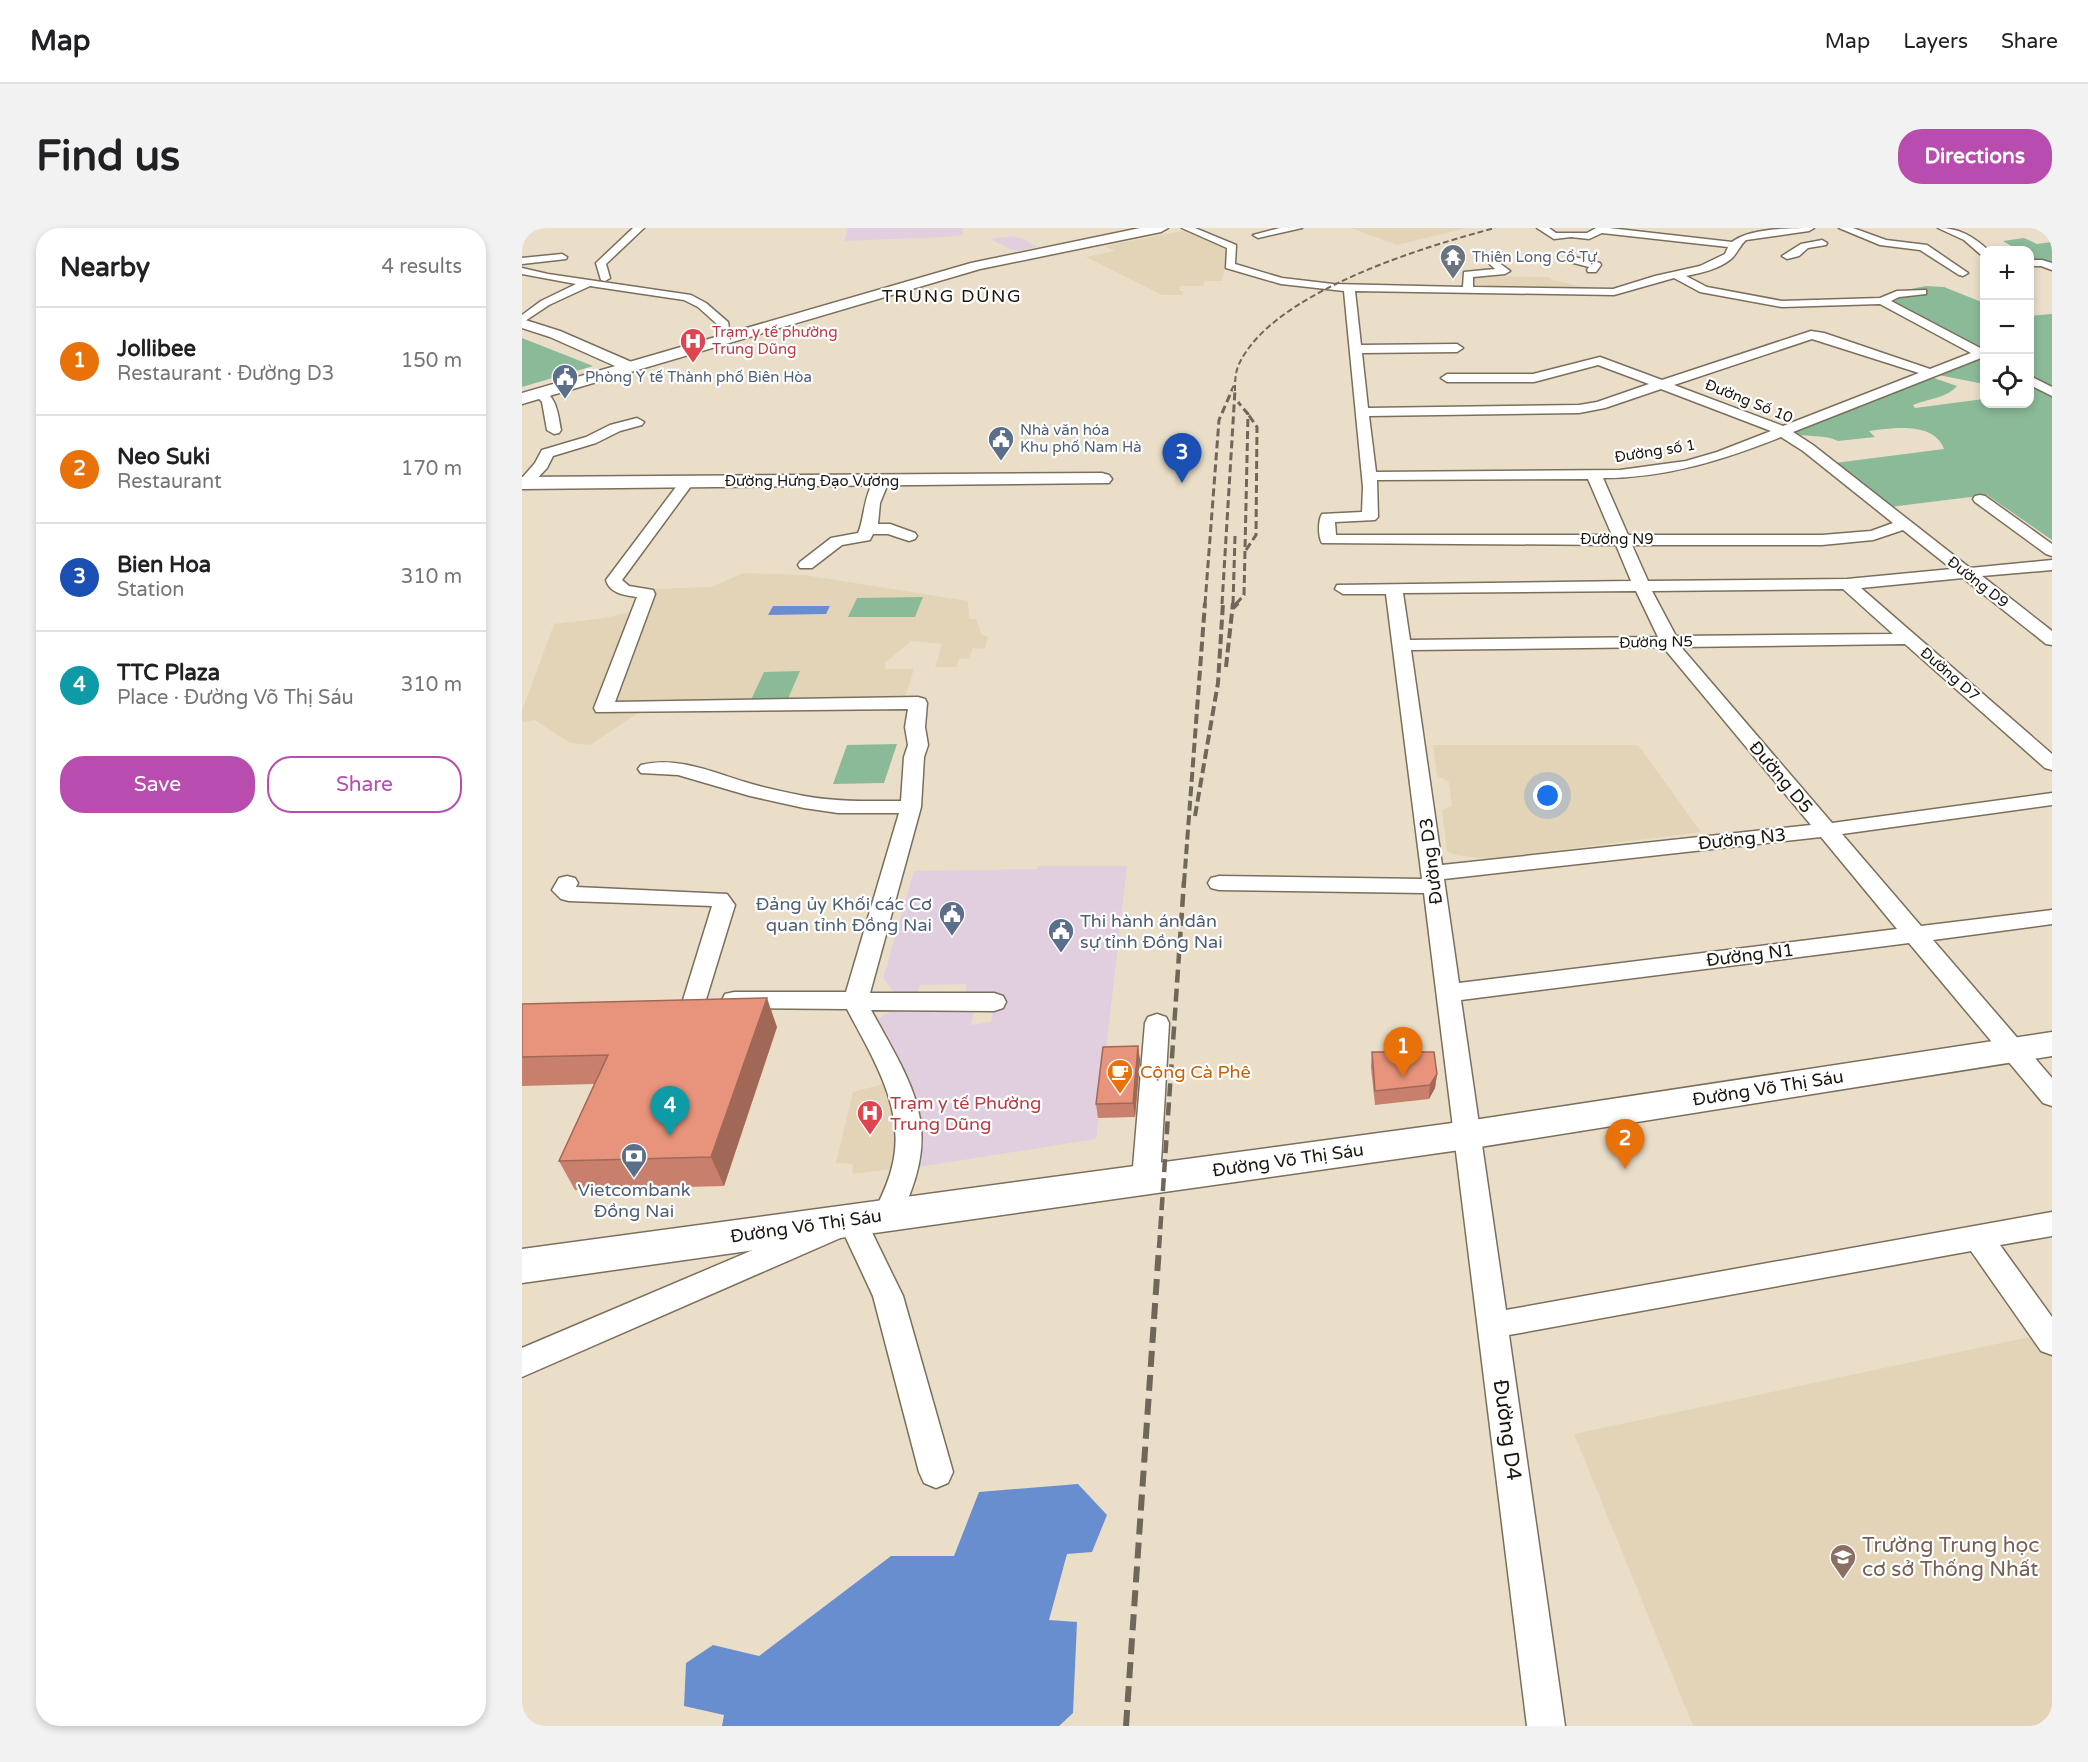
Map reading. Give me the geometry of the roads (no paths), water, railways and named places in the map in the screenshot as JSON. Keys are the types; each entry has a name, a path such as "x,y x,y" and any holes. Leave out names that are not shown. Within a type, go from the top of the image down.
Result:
{"main road":[{"path":"522,399 995,262 1161,228"},
{"name":"Đường Hưng Đạo Vương","path":"524,483 1102,479"},
{"name":"Đường Võ Thị Sáu","path":"522,1266 1467,1135 2052,1044"}],"street":[{"path":"605,278 601,263 639,228"},
{"path":"1187,228 1232,247 1230,266 1294,283 1349,288 1614,292 1709,267 1726,258 1737,242"},
{"path":"1242,228 1278,244"},
{"path":"1542,228 1560,250 1596,265 1592,270"},
{"path":"1745,228 1760,235"},
{"path":"1560,250 1571,234 1589,236 1600,230 1686,240 1737,242 1788,229 1809,228"},
{"path":"1844,228 1883,243 1899,253"},
{"path":"1943,228 1968,238 1980,248"},
{"path":"1258,235 1286,230 1300,233"},
{"path":"1679,230 1687,233 1686,240"},
{"path":"1610,241 1617,232"},
{"path":"1726,232 1737,242"},
{"path":"1787,256 1795,254 1806,246 1822,243"},
{"path":"1883,243 1923,247 1968,272 1940,276"},
{"path":"1468,291 1468,274 1505,271 1486,256"},
{"path":"522,261 562,257"},
{"path":"2034,263 2052,267"},
{"path":"1262,276 1286,270"},
{"path":"522,271 694,299 724,324 725,340"},
{"path":"1692,272 1731,283"},
{"path":"1676,275 1704,290 1782,304 1882,301 1897,294 1922,292"},
{"path":"522,321 545,303 588,283"},
{"path":"1349,288 1369,476"},
{"path":"1567,308 1574,293"},
{"path":"1882,301 1980,352"},
{"path":"522,321 630,367"},
{"path":"1355,349 1447,379 1569,411 1600,405 1811,335 1930,373"},
{"path":"1447,379 1457,348"},
{"name":"Đường số 1","path":"1369,476 1594,475 1687,465 1722,455 1780,430 1980,355"},
{"name":"Đường Số 10","path":"1447,379 1534,378 1600,361 1780,430 1797,439 1905,524"},
{"path":"1362,412 1447,379"},
{"path":"2034,382 2052,392"},
{"path":"540,393 548,401 554,430"},
{"path":"524,483 542,465 547,453 591,440 615,428 637,422"},
{"name":"Đường D5","path":"1594,475 1642,587 1679,658 2052,1096"},
{"name":"Đường N9","path":"1369,476 1370,517 1327,517 1328,540 1822,540 1873,535 1905,524"},
{"path":"806,565 837,541 864,537 873,515 870,507 882,481"},
{"path":"522,1363 869,1218 907,1166 910,1123 905,1103 897,1082 855,1002 911,807 914,757 918,745 915,727 918,703 603,708 647,594 624,590 614,583 614,580 687,482"},
{"path":"1980,499 2052,551"},
{"name":"Đường D9","path":"1905,524 2052,640"},
{"path":"869,529 890,529 909,536"},
{"path":"1343,589 1847,584 2052,565"},
{"name":"Đường D7","path":"1847,584 2052,764"},
{"name":"Đường D3","path":"1394,588 1467,1135"},
{"name":"Đường N5","path":"1402,645 1910,639"},
{"path":"648,769 679,769 757,792 815,804 838,807 911,807"},
{"name":"Đường N3","path":"1219,883 1433,879 2052,799"},
{"path":"567,883 563,890 569,894 719,899 724,905 684,1000 994,1002"},
{"name":"Đường N1","path":"1448,993 2052,917"},
{"path":"1146,1179 1157,1023"},
{"name":"Đường D4","path":"1467,1135 1546,1726"},
{"path":"869,1218 936,1472"},
{"path":"1493,1325 2052,1224"},
{"path":"1978,1238 2052,1341"}],"water":[{"path":"773,606 830,606 826,614 768,615"},
{"path":"1078,1484 1107,1515 1092,1552 1067,1554 1049,1620 1077,1622 1073,1713 1059,1726 722,1726 724,1715 684,1706 686,1663 713,1645 759,1656 891,1556 954,1556 979,1492"}],"railway":[{"path":"1235,391 1239,364 1257,338 1283,315 1316,294 1391,260 1495,228"},
{"path":"1231,391 1235,383"},
{"path":"1205,604 1219,420 1232,390"},
{"path":"1222,604 1235,390"},
{"path":"1238,402 1248,414"},
{"path":"1236,604 1244,595 1248,414"},
{"path":"1246,550 1256,535 1257,427 1248,414"},
{"path":"1233,604 1235,536"},
{"path":"1184,883 1205,603"},
{"path":"1195,816 1218,683 1223,603"},
{"path":"1226,667 1233,603"},
{"path":"1233,608 1238,603"},
{"path":"1159,1248 1184,881"},
{"path":"1126,1726 1159,1247"}],"place":[{"name":"Thiên Long Cổ Tự","path":"1453,280"},
{"name":"Trạm y tế phường Trung Dũng","path":"693,364"},
{"name":"Phòng Y tế Thành phố Biên Hòa","path":"565,400"},
{"name":"Nhà văn hóa Khu phố Nam Hà","path":"1001,462"},
{"name":"Bien Hoa","path":"1182,483"},
{"name":"Đảng ủy Khối các Cơ quan tỉnh Đồng Nai","path":"952,937"},
{"name":"Thi hành án dân sự tỉnh Đồng Nai","path":"1061,954"},
{"name":"Jollibee","path":"1403,1077"},
{"name":"Cộng Cà Phê","path":"1120,1095"},
{"name":"TTC Plaza","path":"670,1136"},
{"name":"Trạm y tế Phường Trung Dũng","path":"870,1136"},
{"name":"Neo Suki","path":"1625,1169"},
{"name":"Vietcombank Đồng Nai","path":"634,1179"},
{"name":"Trường Trung học cơ sở Thống Nhất","path":"1843,1580"}],"district":[{"name":"TRUNG DŨNG","path":"952,296"}]}
